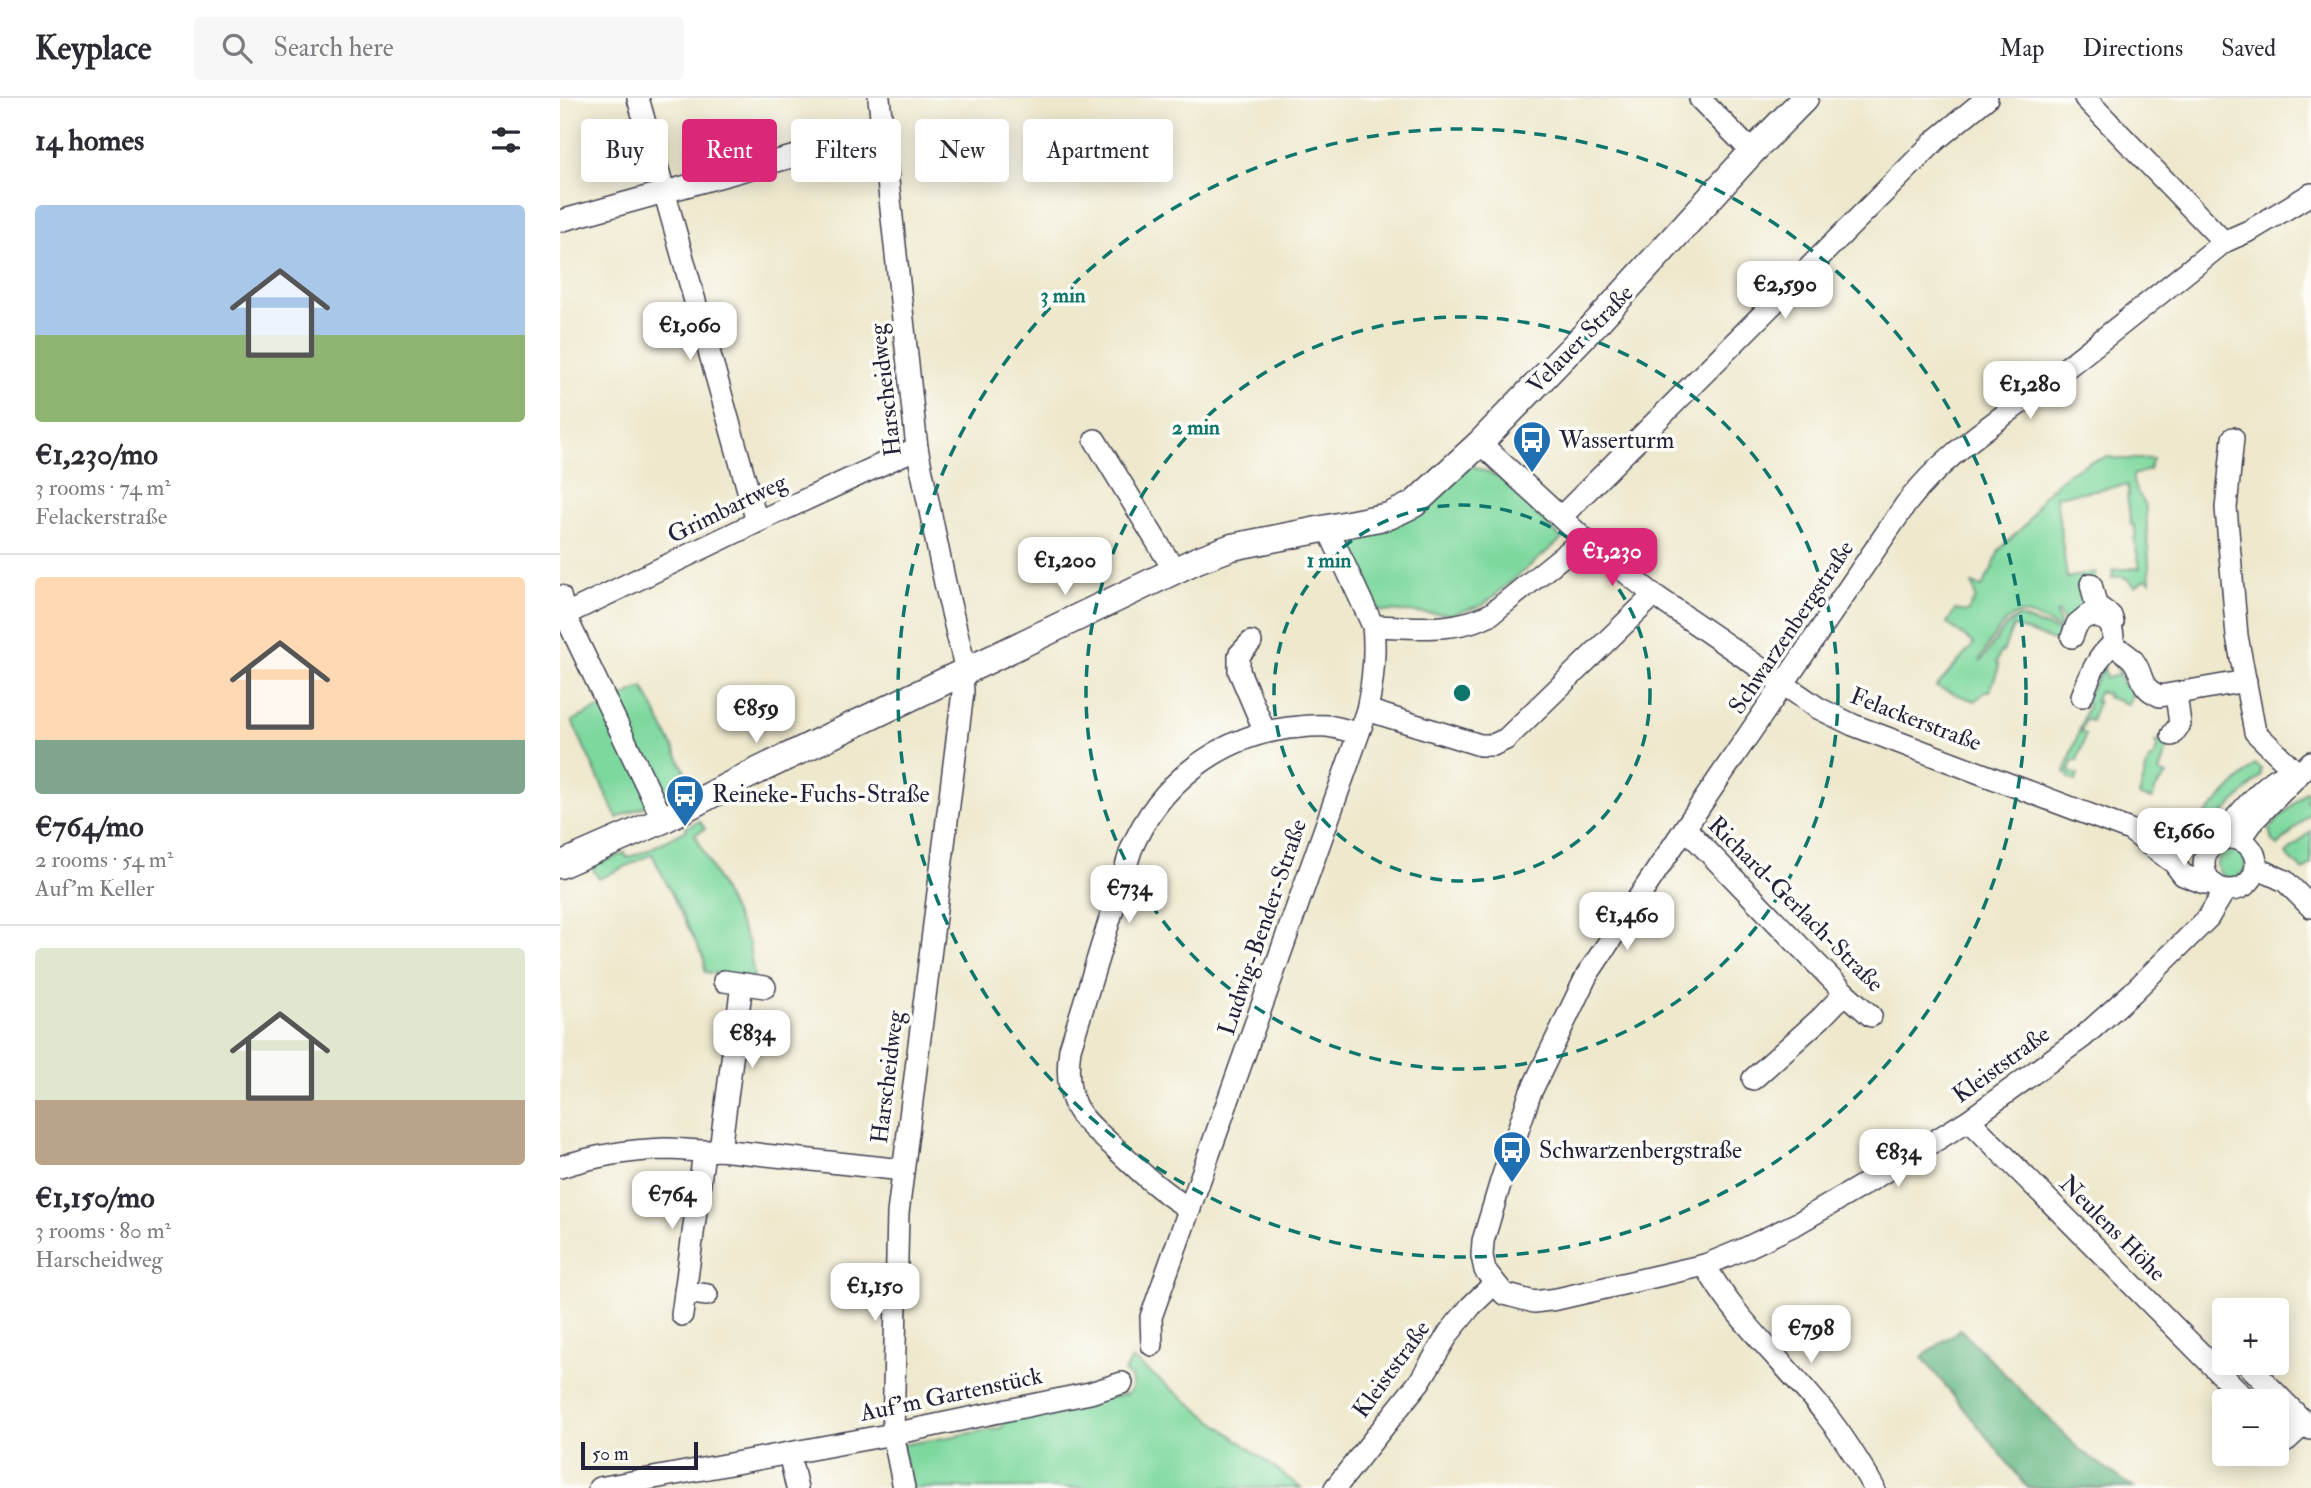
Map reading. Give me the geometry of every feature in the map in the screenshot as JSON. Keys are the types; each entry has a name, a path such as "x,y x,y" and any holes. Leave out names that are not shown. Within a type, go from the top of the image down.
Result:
{"main road":[{"name":"Velauer Straße","path":"560,865 663,820 745,777 1174,570 1232,547 1390,516 1408,508 1480,443 1598,321 1752,152 1805,98"}],"street":[{"path":"638,98 757,522"},
{"name":"Harscheidweg","path":"879,98 881,119"},
{"path":"1561,517 1936,140 1987,98"},
{"path":"2085,98 2224,243"},
{"path":"1700,99 1752,152"},
{"path":"560,221 791,157"},
{"name":"Harscheidweg","path":"888,182 917,448 945,583 967,671 898,1213 893,1434 904,1488"},
{"name":"Schwarzenbergstraße","path":"1494,1284 1485,1270 1482,1256 1486,1231 1530,1094 1587,975 1906,504 1926,479 1972,437 2050,381 2224,243 2311,194"},
{"path":"2174,863 2194,860 2230,839 2255,819 2305,768 2255,732 2237,636 2227,508 2233,438"},
{"path":"1095,440 1174,570"},
{"name":"Felackerstraße","path":"1480,443 1584,538 1654,595 1818,708 1853,725 2130,830 2174,863 2183,875 2218,886"},
{"name":"Grimbartweg","path":"562,609 917,448"},
{"name":"Ludwig-Bender-Straße","path":"1152,1345 1151,1317 1359,733 1373,685 1373,626 1327,527"},
{"path":"1373,626 1455,627 1474,623 1491,614 1584,538"},
{"path":"2099,589 2096,605 2132,659 2143,685 2151,692 2160,696 2246,681"},
{"path":"1367,710 1480,746 1493,745 1506,739 1654,595"},
{"path":"562,609 663,820"},
{"path":"2072,637 2077,624 2088,615 2110,623 2113,630 2082,696"},
{"path":"1251,642 1239,655 1239,671 1265,732"},
{"path":"2172,735 2180,723 2176,694"},
{"path":"1190,1209 1165,1194 1088,1124 1077,1108 1069,1086 1067,1067 1090,982 1137,836 1167,792 1214,753 1265,732 1327,726 1359,733"},
{"name":"Richard-Gerlach-Straße","path":"1685,828 1845,993 1871,1016"},
{"path":"2205,854 2207,875 2218,886 2237,889 2246,885 2257,868 2254,851 2230,839"},
{"path":"2257,868 2285,881 2311,908"},
{"name":"Kleiststraße","path":"1335,1488 1420,1381 1449,1333 1494,1284 1504,1294 1534,1302 1557,1299 1705,1265 1798,1223 1969,1120 2083,1037 2208,918 2218,886"},
{"path":"682,1315 712,1151 733,982 765,988"},
{"path":"1753,1079 1845,993"},
{"name":"Neulens Höhe","path":"1969,1120 2212,1355"},
{"path":"560,1167 581,1160 639,1150 668,1149 903,1170"},
{"path":"1705,1265 1731,1306 1826,1415 1860,1462 1874,1488"},
{"path":"685,1292 707,1294"},
{"path":"2258,1375 2308,1426 2289,1439"},
{"name":"Auf'm Gartenstück","path":"599,1488 691,1480 789,1453 1090,1393 1122,1383"},
{"path":"789,1453 797,1488"}],"green space":[{"path":"2109,457 2153,459 2149,470 2133,475 2134,486 2146,510 2150,582 2146,579 2135,586 2125,578 2112,578 2113,570 2140,568 2134,525 2131,525 2127,485 2056,496 2067,578 2095,572 2091,606 2071,625 2065,623 2058,612 2056,613 2062,630 2025,614 2011,618 1993,638 1981,661 2002,631 2019,617 2063,633 2070,629 2064,645 2013,626 1997,661 1999,667 1990,691 1986,691 1975,701 1936,687 1974,644 1947,623 1955,610 1967,612 1976,598 1972,584 1982,587 1999,550 2027,523 2043,496 2067,474 2089,462"},
{"path":"1468,464 1499,477 1562,539 1483,605 1453,614 1380,611 1338,535"},
{"path":"2118,662 2130,669 2119,674 2123,685 2134,681 2135,688 2128,704 2107,697 2108,694 2099,691 2091,721 2086,719 2081,732 2086,734 2077,761 2072,761 2069,772 2078,775 2076,781 2070,779 2065,772 2088,705 2086,697 2104,667 2106,678 2119,675"},
{"path":"643,687 693,787 617,818 572,721"},
{"path":"2156,741 2169,742 2159,772 2167,775 2156,788 2152,799 2139,796 2149,759 2152,760 2158,746"},
{"path":"2255,764 2261,769 2260,777 2196,841 2180,840"},
{"path":"2306,791 2310,796 2306,800 2311,806 2311,812 2278,846 2269,829"},
{"path":"700,821 705,829 695,834 749,944 754,978 705,972 704,959 652,854 599,879 591,866 625,853 627,858 648,850"},
{"path":"2311,831 2311,864 2303,871 2286,854"},
{"path":"2231,850 2241,854 2245,864 2241,874 2231,878 2221,874 2217,864 2221,854"},
{"path":"1960,1329 2080,1450 2134,1488 2028,1488 1922,1357"},
{"path":"1132,1359 1301,1488 910,1488 902,1445 1001,1428 1011,1416 1127,1394 1132,1389 1132,1383 1124,1372"}],"place":[{"name":"Wasserturm","path":"1532,474"},
{"name":"Reineke-Fuchs-Straße","path":"685,828"},
{"name":"Schwarzenbergstraße","path":"1512,1184"}]}
